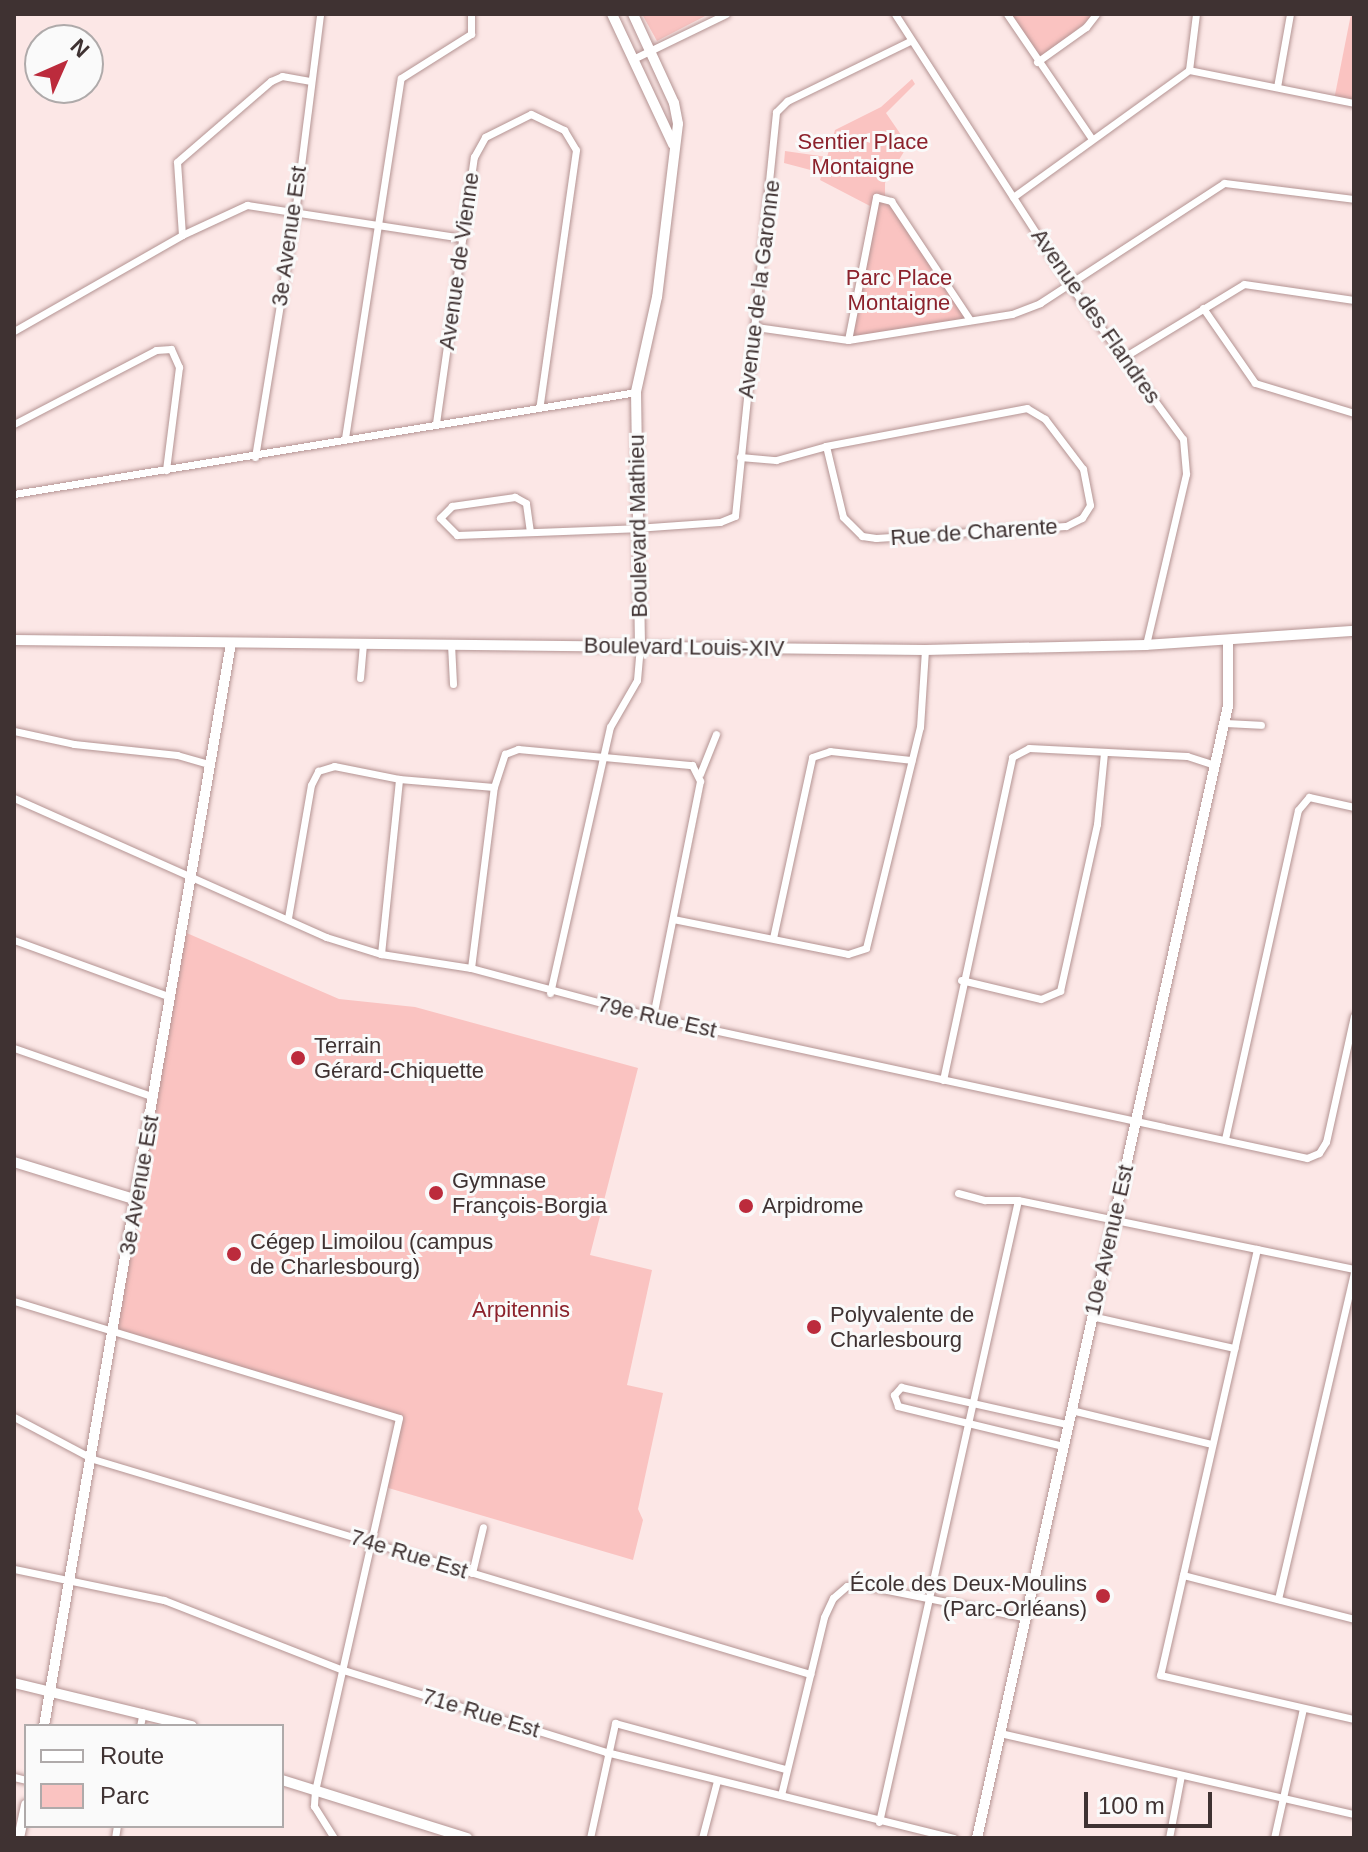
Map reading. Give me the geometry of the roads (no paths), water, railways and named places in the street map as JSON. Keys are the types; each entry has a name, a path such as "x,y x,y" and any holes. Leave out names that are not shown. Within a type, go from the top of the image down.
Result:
{"street":[{"name":"3e Avenue Est","path":"255,457 295,213 320,14"},
{"path":"345,438 401,78 471,34 471,14"},
{"path":"612,14 674,145"},
{"name":"Boulevard Mathieu","path":"550,993 610,727 637,680 640,646 636,392 657,297 674,145 674,103 633,14"},
{"path":"633,59 726,14"},
{"name":"Avenue des Flandres","path":"895,14 1069,284 1183,439 1187,455 1146,645"},
{"path":"1007,14 1092,139"},
{"path":"1037,62 1086,27 1096,14"},
{"path":"1189,70 1196,14"},
{"path":"1277,87 1290,14"},
{"name":"Avenue de la Garonne","path":"636,528 729,520 740,502 740,457 756,327 776,112 787,101 910,41"},
{"path":"1013,197 1189,70 1354,103"},
{"path":"182,235 177,162 271,81 282,76 310,81"},
{"name":"Avenue de Vienne","path":"436,423 474,157 485,137 531,114 564,130 573,141 576,161 540,404"},
{"path":"756,327 848,340 1012,314 1069,284 1224,183 1354,199"},
{"path":"848,340 876,197 891,201 970,320"},
{"path":"14,331 182,235 247,205 462,238"},
{"path":"1124,357 1234,288 1254,283 1354,300"},
{"path":"1203,308 1255,383 1354,413"},
{"path":"14,424 156,350 171,349 177,353 179,367 166,470"},
{"path":"14,494 255,457 540,404 636,392"},
{"name":"Rue de Charente","path":"740,457 776,460 826,446 1027,408 1045,419 1083,469 1090,505 1082,518 1066,526 862,536 848,525 838,507 826,446"},
{"path":"530,532 526,503 515,497 452,506 440,518 457,535 636,528"},
{"name":"Boulevard Louis-XIV","path":"14,640 925,650 1146,645 1354,631"},
{"name":"10e Avenue Est","path":"977,1838 1022,1617 1224,723 1228,641"},
{"name":"3e Avenue Est","path":"44,1724 72,1582 231,643"},
{"path":"360,678 363,644"},
{"path":"451,644 453,684"},
{"path":"673,919 848,954 866,948 912,760 926,681 925,650"},
{"path":"1224,723 1261,725"},
{"path":"14,731 74,744 177,755 211,765"},
{"path":"653,1016 700,774 716,734"},
{"path":"943,1080 961,980 1012,757 1029,748 1187,756 1214,765"},
{"path":"471,968 494,787 498,767 510,751 603,755 684,763 700,774"},
{"path":"773,938 812,757 830,751 912,760"},
{"path":"961,980 1041,999 1060,991 1097,824 1104,752"},
{"path":"288,918 313,776 334,766 399,779 494,787"},
{"path":"381,954 399,779"},
{"path":"1225,1139 1298,810 1309,797 1354,807"},
{"name":"79e Rue Est","path":"14,798 192,873 288,918 381,954 471,968 550,993 943,1080 1136,1118 1307,1158 1319,1153 1326,1142 1354,1016"},
{"path":"14,940 171,997"},
{"path":"14,1048 154,1097"},
{"path":"14,1162 137,1200"},
{"path":"958,1193 985,1200 1018,1200 1354,1271 1278,1599"},
{"path":"879,1822 926,1598 1018,1200"},
{"path":"1257,1249 1160,1675 1354,1719"},
{"path":"14,1301 399,1418 315,1790 314,1806 334,1838"},
{"path":"1091,1316 1234,1348"},
{"path":"1063,1446 898,1406 894,1395 901,1387 1067,1424"},
{"path":"1070,1410 1212,1444"},
{"name":"74e Rue Est","path":"14,1417 93,1459 810,1674"},
{"path":"472,1573 483,1527"},
{"name":"71e Rue Est","path":"14,1569 164,1600 343,1670 606,1752 879,1822 954,1838"},
{"path":"1183,1575 1354,1619"},
{"path":"781,1795 824,1617 833,1598 847,1586 1022,1617"},
{"path":"14,1683 185,1724"},
{"path":"1274,1838 1303,1708"},
{"path":"140,1724 143,1712"},
{"path":"590,1838 606,1752 615,1723 786,1769"},
{"path":"1000,1733 1354,1814"},
{"path":"1169,1838 1181,1775"},
{"path":"284,1781 467,1838"},
{"path":"702,1838 717,1781"},
{"path":"19,1838 24,1814"}],"place":[{"name":"Terrain Gérard-Chiquette","path":"298,1058"},
{"name":"Gymnase François-Borgia","path":"436,1193"},
{"name":"Arpidrome","path":"746,1206"},
{"name":"Cégep Limoilou (campus de Charlesbourg)","path":"234,1254"},
{"name":"Polyvalente de Charlesbourg","path":"814,1327"},
{"name":"École des Deux-Moulins (Parc-Orléans)","path":"1103,1596"}],"park label":[{"name":"Sentier Place Montaigne","path":"863,154"},
{"name":"Parc Place Montaigne","path":"899,290"},
{"name":"Arpitennis","path":"521,1310"}]}
